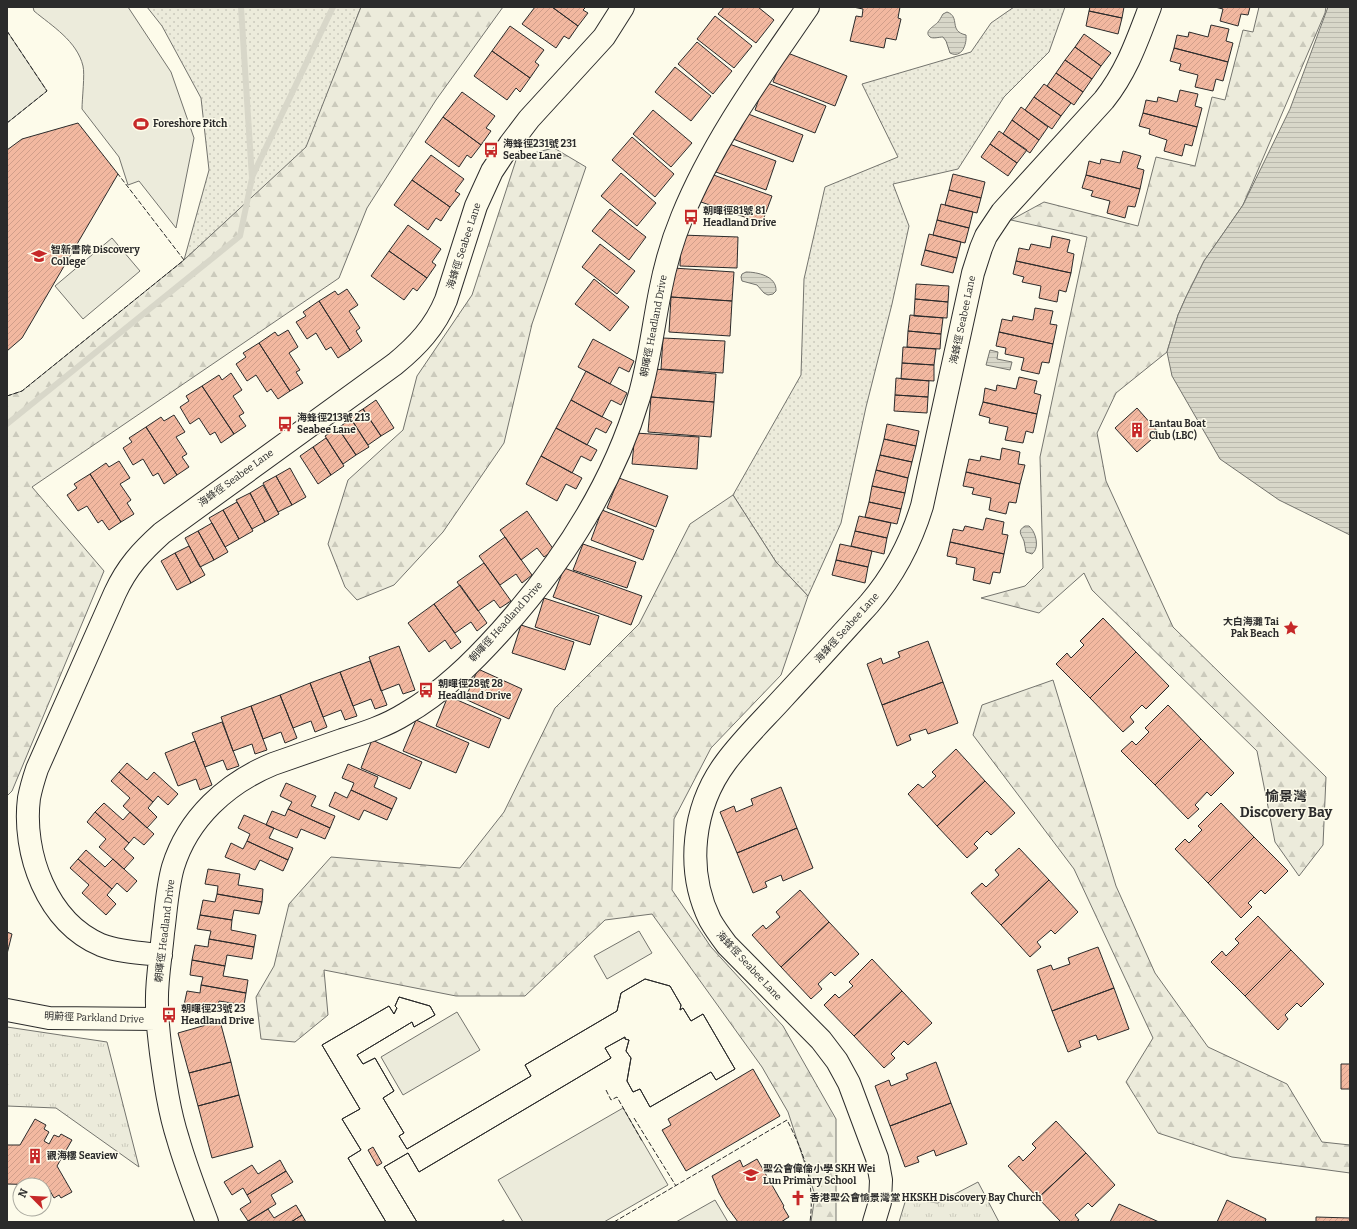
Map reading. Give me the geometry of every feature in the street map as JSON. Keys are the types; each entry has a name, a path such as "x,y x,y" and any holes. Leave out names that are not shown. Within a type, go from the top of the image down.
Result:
{"street":[{"name":"海蜂徑 Seabee Lane","path":"161,955 112,948 101,944 79,931 67,921 49,896 38,874 30,846 28,829 29,799 37,769 115,592 128,568 162,533 394,364 410,352 421,340 432,326 443,307 476,206 492,171 520,131 540,107 604,37 623,7"},
{"name":"朝暉徑 Headland Drive","path":"207,1222 185,1162 172,1117 164,1078 157,1019 157,995 167,903 174,867 179,851 189,834 211,804 236,784 256,771 387,724 406,714 426,700 449,683 490,644 532,596 567,548 584,520 604,484 634,414 646,368 664,274 675,236 685,210 722,138 808,7"},
{"name":"海蜂徑 Seabee Lane","path":"874,1222 880,1202 881,1180 877,1158 849,1083 837,1061 821,1040 727,945 710,920 703,902 696,868 696,837 698,822 707,795 726,762 869,604 890,577 900,559 916,524 922,506 973,273 986,236 1002,212 1114,88 1130,60 1150,7"},
{"name":"明蔚徑 Parkland Drive","path":"7,1010 49,1018 157,1019"}],"green space":[{"name":"Foreshore Pitch","path":"33,7 128,7 171,72 194,138 176,228 139,181 128,185 119,157 82,109 84,70 80,57 70,42 56,28 34,11"},
{"path":"147,7 361,7 307,147 184,260 209,170 201,98 162,26"},
{"path":"361,7 503,7 436,100 367,208 339,278 32,487 104,571 12,791 7,796 7,396 22,391 184,260 306,147"},
{"path":"1014,7 1065,7 1049,52 1004,97 958,169 893,184 909,226 892,304 866,407 841,523 808,596 776,562 733,495 801,375 804,279 825,187 898,157 862,84 971,52 991,23"},
{"path":"1259,7 1326,7 1325,13 1243,205 1204,261 1178,315 1167,352 1116,393 1097,433 1106,481 1173,627 1326,777 1323,845 1299,876 1275,842 1257,751 1092,590 1084,573 1039,613 981,598 1025,586 1043,568 1040,457 1087,237 1011,220 1044,202 1138,226 1156,157 1195,166 1212,97 1225,100 1243,30 1253,32"},
{"path":"7,31 47,91 7,123"},
{"path":"554,148 586,167 532,324 504,443 443,532 394,585 357,600 345,587 328,544 348,480 403,430 417,376 472,295 517,157"},
{"path":"112,238 140,271 83,319 55,286"},
{"path":"733,495 776,562 808,596 781,675 711,748 674,819 672,890 711,947 783,1026 836,1119 836,1222 811,1222 815,1195 788,1112 762,1067 652,914 605,920 525,996 456,996 324,970 328,1015 295,1042 261,1039 256,997 274,966 289,904 331,857 460,868 504,812 555,708 639,624 690,524"},
{"path":"1053,680 1116,886 1155,973 1208,1047 1287,1084 1322,1142 1350,1145 1350,1173 1232,1157 1158,1133 1126,1082 1153,1038 1074,869 973,735 982,705"},
{"path":"639,931 652,953 607,979 594,956"},
{"path":"457,1012 480,1050 403,1095 381,1057"},
{"path":"7,1027 107,1042 139,1167 56,1108 7,1106"},
{"path":"623,1108 668,1185 604,1222 523,1222 498,1180"},
{"path":"978,1182 999,1222 899,1222 906,1199 938,1203"},
{"path":"715,1200 728,1222 676,1222"}],"shaded area":[{"path":"1328,7 1350,7 1350,535 1279,500 1220,459 1172,376 1167,352 1178,315 1204,261 1243,205 1290,109"},
{"path":"947,12 953,17 957,30 966,35 965,46 958,54 950,53 943,37 933,38 928,35 930,29 939,21 943,14"},
{"path":"746,272 761,274 770,278 776,291 773,294 768,295 764,293 757,285 742,281 742,274"},
{"path":"990,350 998,352 997,359 1012,362 1010,370 986,365"},
{"path":"1025,526 1029,526 1034,532 1036,540 1036,548 1032,554 1026,552 1024,541 1020,533 1021,529"}],"building":[{"path":"535,7 552,7 578,26 569,39 564,36 556,48 522,24"},
{"path":"552,7 586,7 583,10 588,13 578,26"},
{"path":"724,7 758,7 774,20 756,43 718,14"},
{"path":"853,7 900,7 898,18 901,19 896,40 886,38 884,48 850,41 856,16 862,17 863,9"},
{"path":"1090,7 1124,7 1122,18 1089,11"},
{"path":"1215,7 1250,7 1248,15 1241,14 1238,26 1220,21 1223,9"},
{"path":"1089,11 1122,18 1118,34 1086,26"},
{"path":"715,16 752,46 734,68 697,39"},
{"path":"1211,25 1229,29 1226,41 1233,43 1228,62 1174,48 1177,35 1188,37 1189,32 1208,37"},
{"path":"510,26 544,50 535,62 539,65 530,78 492,51"},
{"path":"1084,34 1111,53 1101,66 1075,47"},
{"path":"697,42 732,71 713,94 678,64"},
{"path":"1075,47 1101,66 1092,79 1065,60"},
{"path":"1174,48 1228,62 1223,81 1216,79 1213,91 1195,87 1198,75 1179,70 1181,64 1170,61"},
{"path":"492,51 530,78 520,92 516,88 507,100 474,76"},
{"path":"785,52 847,76 835,106 773,82"},
{"path":"1065,60 1092,79 1083,92 1056,73"},
{"path":"675,67 711,96 691,121 655,92"},
{"path":"1056,73 1083,92 1074,105 1047,86"},
{"path":"765,82 826,106 815,133 755,110"},
{"path":"1044,84 1071,103 1061,116 1034,97"},
{"path":"1180,90 1198,94 1195,106 1202,108 1197,127 1143,113 1146,100 1157,102 1158,97 1177,102"},
{"path":"462,92 495,116 486,128 491,131 481,145 443,117"},
{"path":"1034,97 1061,116 1052,129 1025,110"},
{"path":"1021,107 1048,127 1039,140 1012,120"},
{"path":"653,110 692,143 671,167 633,134"},
{"path":"743,112 803,135 793,162 733,139"},
{"path":"1143,113 1197,127 1192,146 1185,144 1182,156 1164,151 1167,140 1149,134 1150,129 1139,126"},
{"path":"443,117 481,145 471,158 467,155 459,167 425,142"},
{"path":"1012,120 1039,140 1030,153 1003,134"},
{"name":"智新書院 Discovery College","path":"78,123 118,174 22,338 7,351 7,150 22,139"},
{"path":"999,131 1027,150 1017,163 990,144"},
{"path":"632,137 674,174 655,197 612,160"},
{"path":"724,142 776,161 766,190 713,171"},
{"path":"990,144 1017,163 1008,176 981,157"},
{"path":"1123,151 1141,156 1137,168 1144,170 1140,189 1086,175 1089,161 1100,164 1101,159 1120,163"},
{"path":"431,155 464,179 455,191 460,194 450,207 412,180"},
{"path":"621,173 656,203 637,226 601,196"},
{"path":"708,173 772,196 762,223 698,201"},
{"path":"953,174 985,182 981,198 949,190"},
{"path":"1086,175 1140,189 1135,207 1128,206 1125,218 1107,213 1110,201 1091,196 1093,191 1082,188"},
{"path":"412,180 450,207 441,221 436,218 428,230 394,205"},
{"path":"949,190 981,198 977,213 945,205"},
{"path":"941,204 973,212 969,228 937,220"},
{"path":"610,209 646,237 629,260 592,231"},
{"path":"937,220 969,228 965,243 933,235"},
{"path":"408,225 441,249 432,262 436,265 427,278 389,251"},
{"path":"929,234 961,242 957,258 925,250"},
{"path":"681,235 738,237 737,268 680,266"},
{"path":"1052,236 1070,240 1067,252 1074,254 1071,273 1016,261 1019,248 1029,250 1031,244 1050,248"},
{"path":"600,244 635,271 617,294 582,267"},
{"path":"925,250 957,258 953,273 921,265"},
{"path":"389,251 427,278 417,291 413,288 404,300 371,276"},
{"path":"1016,261 1071,273 1066,292 1059,290 1057,302 1039,298 1041,286 1022,282 1024,277 1013,274"},
{"path":"673,268 734,272 732,301 671,297"},
{"path":"594,279 629,307 610,331 575,304"},
{"path":"916,284 949,286 948,302 915,299"},
{"path":"347,289 358,305 349,311 360,328 356,331 362,341 350,350 319,301 335,291 338,295"},
{"path":"671,297 732,301 730,336 669,332"},
{"path":"915,299 948,302 947,318 914,316"},
{"path":"319,301 350,350 338,358 331,347 326,350 316,333 307,339 296,322 306,316 303,312"},
{"path":"1035,308 1053,311 1050,324 1057,325 1053,344 999,332 1002,319 1012,321 1013,316 1033,320"},
{"path":"910,315 943,318 941,334 908,331"},
{"path":"288,330 298,347 289,353 300,370 296,372 303,383 290,391 259,343 275,332 278,336"},
{"path":"908,331 941,334 940,349 907,347"},
{"path":"999,332 1053,344 1049,363 1042,362 1039,374 1021,370 1024,358 1005,354 1006,348 996,346"},
{"path":"663,338 725,341 723,373 661,369"},
{"path":"593,339 634,361 629,372 619,367 610,384 578,367"},
{"path":"259,343 290,391 278,399 271,389 267,392 256,375 247,381 236,364 246,357 243,353"},
{"path":"903,347 936,349 934,365 902,363"},
{"path":"902,363 934,365 934,381 901,379"},
{"path":"654,369 716,374 714,402 651,397"},
{"path":"586,371 627,393 621,405 611,400 602,417 571,400"},
{"path":"231,373 242,390 233,396 244,413 239,416 246,426 234,434 202,386 219,375 222,380"},
{"path":"1019,377 1037,381 1034,393 1041,395 1037,414 983,402 985,388 996,391 997,385 1016,389"},
{"path":"896,378 929,381 928,397 895,395"},
{"path":"202,386 234,434 221,443 215,432 210,435 199,418 190,424 180,407 189,401 186,396"},
{"path":"895,395 928,397 927,413 894,411"},
{"path":"651,397 714,402 711,437 648,432"},
{"path":"376,400 394,428 381,436 363,409"},
{"path":"571,400 612,422 606,433 596,428 587,445 556,428"},
{"path":"983,402 1037,414 1033,433 1026,431 1023,443 1005,440 1008,427 989,423 990,418 979,415"},
{"name":"Lantau Boat Club (LBC)","path":"1137,408 1159,433 1137,452 1115,428"},
{"path":"363,409 381,436 368,445 350,417"},
{"path":"174,415 185,432 176,437 187,454 182,457 189,467 177,475 146,427 161,417 164,421"},
{"path":"351,419 369,447 356,455 338,428"},
{"path":"887,424 919,431 916,446 884,439"},
{"path":"146,427 177,475 164,484 158,473 153,476 143,459 133,465 123,448 132,442 129,438"},
{"path":"338,428 356,455 343,464 325,436"},
{"path":"556,428 597,450 591,461 581,456 572,473 541,456"},
{"path":"635,433 699,437 697,469 632,464"},
{"path":"326,438 344,466 331,475 313,447"},
{"path":"884,439 916,446 912,462 880,455"},
{"path":"313,447 331,475 318,484 300,456"},
{"path":"1002,448 1020,452 1018,464 1025,465 1020,484 966,472 969,459 980,461 981,456 1000,460"},
{"path":"880,455 912,462 908,478 876,470"},
{"path":"541,456 582,478 576,489 566,484 557,501 526,484"},
{"path":"119,461 130,478 120,484 131,500 127,503 134,514 121,522 90,474 106,463 109,467"},
{"path":"290,468 306,497 292,505 276,476"},
{"path":"876,470 908,478 905,493 872,486"},
{"path":"966,472 1020,484 1016,503 1009,502 1006,514 989,510 991,498 972,494 974,488 963,486"},
{"path":"90,474 121,522 109,530 102,520 98,523 87,506 78,511 67,495 77,488 74,484"},
{"path":"276,476 292,505 278,512 263,483"},
{"path":"619,478 668,496 656,527 607,508"},
{"path":"263,485 279,514 265,522 250,493"},
{"path":"872,486 905,493 901,509 869,502"},
{"path":"250,493 265,522 252,529 236,500"},
{"path":"237,502 253,531 239,539 223,510"},
{"path":"869,502 901,509 897,524 865,517"},
{"path":"223,510 239,539 225,547 209,518"},
{"path":"602,510 654,530 643,560 591,540"},
{"path":"527,511 554,550 544,557 537,548 521,560 500,530"},
{"path":"859,516 891,523 887,538 855,531"},
{"path":"986,518 1004,522 1002,534 1008,535 1004,554 950,542 953,529 963,531 965,526 983,530"},
{"path":"212,523 228,552 214,560 198,531"},
{"path":"198,531 214,560 200,567 185,538"},
{"path":"855,531 887,538 884,554 851,546"},
{"path":"505,537 532,575 522,583 516,574 500,585 479,556"},
{"path":"950,542 1004,554 1000,573 993,572 990,584 973,580 975,568 956,564 957,558 947,556"},
{"path":"583,544 636,562 627,588 573,570"},
{"path":"840,544 872,551 868,567 836,560"},
{"path":"189,546 205,575 191,583 175,553"},
{"path":"175,553 191,583 177,590 161,561"},
{"path":"836,560 868,567 865,583 832,575"},
{"path":"484,563 511,601 500,608 494,600 478,611 457,582"},
{"path":"564,568 642,596 631,625 553,597"},
{"path":"460,585 487,623 477,631 471,622 455,633 434,604"},
{"path":"544,598 599,616 590,645 535,627"},
{"path":"434,604 461,642 451,649 445,640 429,652 408,623"},
{"path":"1103,618 1136,652 1090,698 1056,664 1067,653 1071,658 1084,645 1080,641"},
{"path":"521,625 574,642 565,670 512,653"},
{"path":"928,641 943,682 882,705 867,664 881,658 883,664 900,657 898,652"},
{"path":"399,646 415,690 403,694 399,684 381,691 369,657"},
{"path":"1136,652 1169,686 1146,709 1142,705 1130,717 1134,722 1123,732 1090,698"},
{"path":"370,661 387,705 375,709 371,699 353,706 340,672"},
{"path":"478,669 522,689 509,719 465,699"},
{"path":"340,672 357,716 345,720 341,710 323,717 310,683"},
{"path":"943,682 958,723 928,734 926,729 909,735 911,740 897,746 882,705"},
{"path":"310,683 327,727 315,732 311,721 293,728 280,695"},
{"path":"280,695 297,738 285,743 281,732 263,739 251,706"},
{"path":"448,696 501,719 489,748 436,726"},
{"path":"1168,705 1201,739 1155,785 1121,751 1132,741 1136,745 1149,732 1145,728"},
{"path":"251,706 267,750 255,754 252,744 233,751 221,717"},
{"path":"416,720 469,743 456,773 403,751"},
{"path":"222,722 239,766 227,770 223,760 205,767 192,733"},
{"path":"1201,739 1234,773 1211,796 1207,792 1195,805 1199,809 1188,819 1155,785"},
{"path":"372,740 422,762 410,789 361,768"},
{"path":"195,741 212,785 200,790 196,779 178,786 165,753"},
{"path":"956,749 985,781 937,826 908,794 918,784 923,788 936,776 932,772"},
{"path":"127,763 147,780 154,772 178,794 168,805 158,796 153,802 119,772"},
{"path":"348,764 378,777 374,787 397,798 392,809 351,790 354,783 342,778"},
{"path":"119,772 153,802 148,808 157,817 147,828 123,806 130,798 111,781"},
{"path":"985,781 1015,813 991,835 987,831 974,844 978,848 967,858 937,826"},
{"path":"286,783 316,796 311,806 335,816 330,828 288,809 292,802 280,796"},
{"path":"781,787 797,828 737,853 720,812 734,806 736,812 753,805 751,799"},
{"path":"351,790 392,809 387,820 364,810 359,820 329,806 335,792 347,798"},
{"path":"104,803 123,820 130,812 154,834 144,845 134,837 129,843 95,812"},
{"path":"1221,803 1254,837 1208,883 1175,849 1185,839 1189,843 1202,830 1198,826"},
{"path":"288,809 330,828 325,839 301,829 297,838 266,825 272,811 285,816"},
{"path":"95,812 129,843 124,849 134,858 124,869 99,847 106,839 87,822"},
{"path":"244,815 274,828 269,838 293,848 288,860 247,841 250,834 238,828"},
{"path":"797,828 813,868 783,881 781,875 765,882 767,887 753,893 737,853"},
{"path":"1254,837 1288,871 1265,894 1261,890 1248,903 1252,907 1241,918 1208,883"},
{"path":"247,841 288,860 283,871 260,860 255,870 225,857 231,843 243,849"},
{"path":"1019,848 1049,880 1001,925 971,893 982,883 986,887 999,875 995,870"},
{"path":"86,850 105,867 113,859 137,881 127,892 117,883 112,889 78,859"},
{"path":"78,859 112,889 107,895 116,904 106,915 82,893 89,885 70,868"},
{"path":"208,869 240,874 238,885 263,889 262,902 217,894 218,886 205,884"},
{"path":"1049,880 1078,912 1055,934 1051,930 1037,942 1041,947 1030,957 1001,925"},
{"path":"800,890 829,922 781,967 752,935 763,925 766,929 780,917 776,912"},
{"path":"217,894 262,902 259,914 234,910 232,920 200,915 203,900 215,902"},
{"path":"200,915 232,920 231,930 256,935 254,947 209,939 211,931 197,929"},
{"path":"1258,916 1291,950 1245,996 1211,962 1222,951 1226,956 1239,943 1235,939"},
{"path":"829,922 859,954 835,976 831,972 818,984 822,989 811,999 781,967"},
{"path":"7,932 12,934 7,954"},
{"path":"209,939 254,947 252,959 227,955 225,966 192,960 195,945 208,947"},
{"path":"1098,947 1114,988 1052,1011 1037,970 1051,965 1053,970 1070,964 1068,958"},
{"path":"1291,950 1324,984 1301,1007 1297,1003 1285,1015 1288,1019 1278,1030 1245,996"},
{"path":"872,959 902,991 854,1036 824,1005 835,994 839,998 853,986 849,982"},
{"path":"192,960 225,966 223,976 248,980 246,993 201,985 203,977 190,975"},
{"path":"645,979 670,986 681,1005 680,1010 683,1008 691,1021 703,1014 735,1069 716,1080 711,1072 650,1107 640,1089 633,1092 627,1081 631,1058 626,1051 629,1040 625,1039 625,1037 605,1048 611,1058 419,1172 408,1153 384,1167 417,1222 386,1222 348,1158 361,1150 342,1119 360,1109 322,1045 389,1006 394,1014 397,1008 395,1006 399,997 430,1006 435,1015 414,1027 412,1022 357,1055 363,1064 375,1058 394,1091 383,1098 404,1133 399,1136 407,1149 531,1076 525,1065 617,1011 621,993","holes":["373,1147 382,1163 377,1166 368,1150"]},
{"path":"645,979 670,986 681,1005 680,1010 683,1008 691,1021 703,1014 735,1069 716,1080 711,1072 650,1107 640,1089 633,1092 627,1081 631,1058 626,1051 629,1040 625,1039 625,1037 605,1048 611,1058 419,1172 408,1153 384,1167 417,1222 386,1222 348,1158 361,1150 342,1119 360,1109 322,1045 389,1006 394,1014 397,1008 395,1006 399,997 430,1006 435,1015 414,1027 412,1022 357,1055 363,1064 375,1058 394,1091 383,1098 404,1133 399,1136 407,1149 531,1076 525,1065 617,1011 621,993"},
{"path":"201,985 246,993 244,1005 219,1001 217,1011 184,1005 187,991 200,993"},
{"path":"1114,988 1129,1029 1098,1040 1096,1035 1079,1041 1081,1047 1068,1052 1052,1011"},
{"path":"902,991 932,1023 908,1045 904,1041 891,1054 895,1058 884,1068 854,1036"},
{"path":"220,1021 231,1062 189,1073 178,1033"},
{"path":"231,1062 239,1095 198,1106 189,1073"},
{"path":"936,1062 951,1103 890,1126 875,1086 889,1080 891,1086 908,1079 906,1074"},
{"path":"1341,1064 1350,1064 1350,1089 1341,1089"},
{"path":"753,1069 780,1116 686,1171 662,1130 671,1125 668,1119"},
{"path":"239,1095 253,1147 212,1158 198,1106"},
{"path":"951,1103 967,1144 936,1156 934,1150 917,1157 919,1162 905,1167 890,1126"},
{"name":"觀海樓 Seaview","path":"35,1119 46,1125 44,1129 49,1132 44,1141 49,1144 54,1135 59,1137 61,1134 72,1140 57,1166 72,1192 61,1198 59,1195 54,1198 52,1194 52,1177 12,1177 12,1184 7,1184 7,1145 20,1145"},
{"path":"1056,1121 1086,1153 1038,1198 1008,1166 1019,1156 1023,1161 1036,1148 1032,1144"},
{"path":"1086,1153 1115,1185 1092,1207 1088,1203 1075,1215 1079,1220 1076,1222 1061,1222 1038,1198"},
{"path":"757,1159 789,1217 781,1222 738,1222 719,1193 712,1176 740,1160 743,1167"},
{"path":"280,1160 286,1171 247,1195 243,1188 232,1195 224,1182 252,1165 258,1174"},
{"path":"286,1171 293,1182 271,1195 276,1204 248,1221 240,1209 251,1202 247,1195"},
{"path":"1227,1200 1266,1219 1265,1222 1217,1222"},
{"path":"1119,1204 1159,1222 1110,1222"},
{"path":"296,1205 302,1215 291,1222 247,1222 268,1209 274,1218"},
{"path":"302,1215 306,1222 291,1222"},
{"path":"1316,1217 1350,1218 1350,1222 1316,1222"}],"waterway":[{"path":"7,424 240,236 252,178 241,7"},
{"path":"252,177 333,7"}],"fence":[{"path":"7,31 47,91 7,123"},
{"path":"7,396 22,391 184,260 118,174"},
{"path":"606,1090 611,1100 617,1097 642,1141"},
{"path":"634,1118 676,1186"},
{"path":"614,1222 787,1120 804,1157 810,1182 810,1222"},
{"path":"500,1222 504,1220 506,1222"}],"place":[{"name":"Foreshore Pitch","path":"141,124"},
{"name":"海蜂徑231號 231 Seabee Lane","path":"491,150"},
{"name":"朝暉徑81號 81 Headland Drive","path":"691,217"},
{"name":"智新書院 Discovery College","path":"39,256"},
{"name":"海蜂徑213號 213 Seabee Lane","path":"285,424"},
{"name":"Lantau Boat Club (LBC)","path":"1137,430"},
{"name":"大白海灘 Tai Pak Beach","path":"1291,628"},
{"name":"朝暉徑28號 28 Headland Drive","path":"426,690"},
{"name":"朝暉徑23號 23 Headland Drive","path":"169,1015"},
{"name":"觀海樓 Seaview","path":"35,1156"},
{"name":"聖公會偉倫小學 SKH Wei Lun Primary School","path":"751,1175"},
{"name":"香港聖公會愉景灣堂 HKSKH Discovery Bay Church","path":"798,1198"}],"district":[{"name":"愉景灣 Discovery Bay","path":"1286,804"}]}
